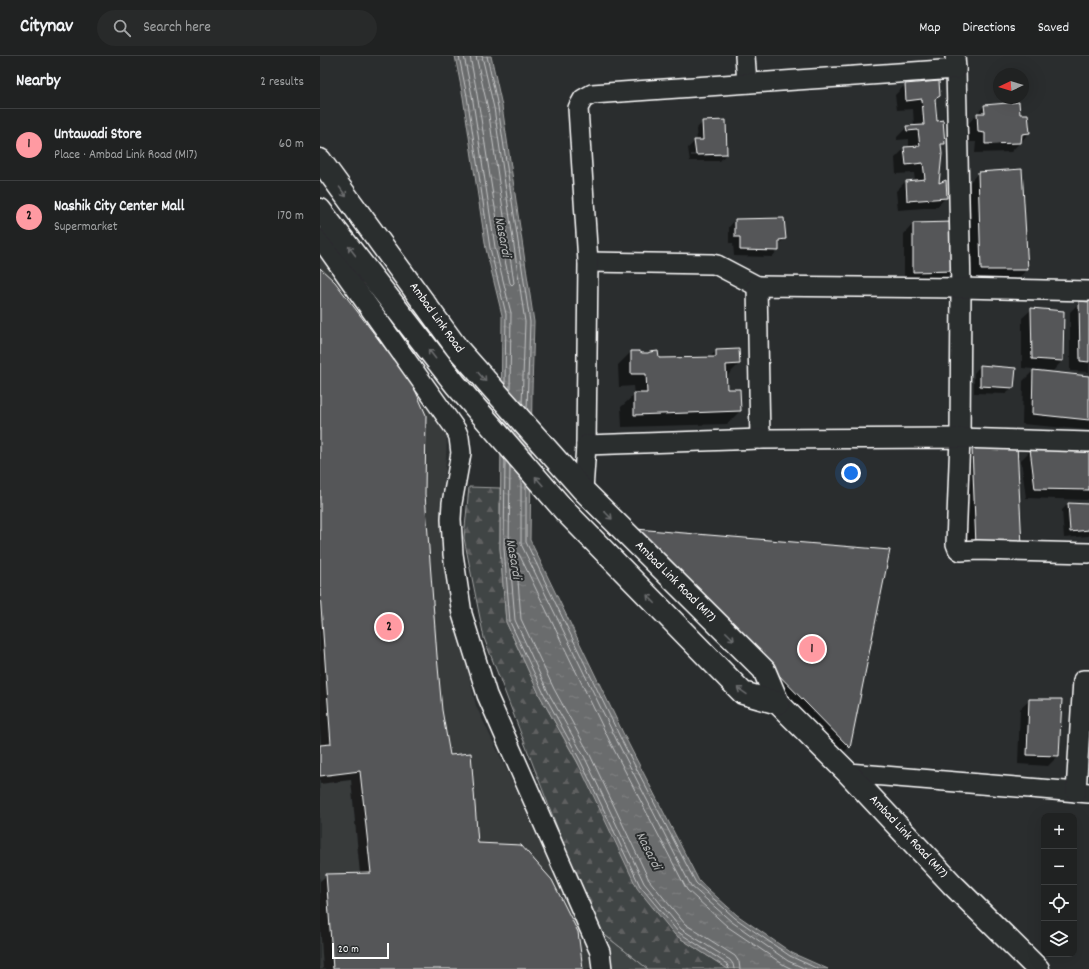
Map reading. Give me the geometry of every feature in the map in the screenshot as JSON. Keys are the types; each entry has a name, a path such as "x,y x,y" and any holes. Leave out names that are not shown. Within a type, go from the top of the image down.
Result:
{"main road":[{"name":"Ambad Link Road","path":"320,160 457,348 561,467"},
{"name":"Ambad Link Road","path":"320,210 328,239 565,511"},
{"name":"Ambad Link Road (M17)","path":"561,467 764,670 778,703 848,774 952,884 1038,969"},
{"name":"Ambad Link Road (M17)","path":"565,511 743,693 778,703"}],"street":[{"path":"745,56 747,83"},
{"path":"583,490 586,445 588,262 578,108 583,100 592,94 747,83 956,62 961,288 960,438 956,544 958,549 961,551 1089,552"},
{"path":"328,239 456,430 459,437 462,453 452,503 451,519 453,554 462,614 487,695 600,952 602,969"},
{"path":"588,262 712,264 717,265 757,286 1089,291"},
{"path":"757,286 760,439"},
{"path":"586,445 760,439 960,438 1089,442"},
{"path":"848,774 1082,793 1083,680 1089,680"}],"shaded area":[{"path":"320,256 448,418 441,548 476,706 592,948 594,969 320,969"}],"green space":[{"path":"469,487 500,488 500,548 506,622 540,696 675,935 728,969 648,969 596,928 484,638 464,538"},
{"path":"596,928 648,969 608,969"}],"water":[{"name":"Nasardi","path":"455,56 491,56 502,106 534,322 530,540 626,739 699,881 737,915 792,953 828,969 728,969 675,935 637,888 577,761 540,696 506,622 500,548 502,315 486,249 463,97"}],"building":[{"path":"939,81 940,96 935,99 937,121 943,120 945,144 941,144 942,154 939,183 946,180 947,198 907,201 906,181 925,179 923,163 906,165 904,147 920,146 918,130 907,131 906,126 924,125 922,99 906,101 905,84"},
{"path":"1019,104 1020,114 1028,114 1030,133 1022,134 1021,143 985,144 985,133 978,132 977,113 985,113 984,105"},
{"path":"726,120 727,154 696,155 694,140 703,140 702,121"},
{"path":"1022,169 1028,270 981,270 978,172"},
{"path":"784,218 786,239 779,240 779,251 740,250 740,237 735,237 735,219"},
{"path":"952,222 954,271 913,272 913,223"},
{"path":"320,268 335,282 413,385 426,415 425,494 442,710 450,755 471,753 478,843 521,845 552,880 578,932 583,969 333,969 326,874 371,873 360,771 320,776 320,745 331,744 320,593"},
{"path":"1079,301 1089,302 1089,362 1080,361"},
{"path":"1031,308 1064,311 1063,361 1032,359"},
{"path":"739,349 740,364 726,365 727,389 740,389 741,411 634,415 634,393 647,393 646,374 631,374 631,351 648,353 658,351 659,358 716,357 716,350"},
{"path":"980,365 1016,368 1014,388 980,386"},
{"path":"1033,370 1089,376 1089,420 1032,414"},
{"path":"1017,445 1022,546 976,546 972,448"},
{"path":"1030,449 1089,452 1089,490 1035,489"},
{"path":"1068,503 1089,504 1089,530 1070,532"},
{"path":"636,529 890,550 850,748"},
{"path":"1029,699 1062,699 1059,756 1027,755"}],"place":[{"name":"Nashik City Center Mall","path":"389,627"},
{"name":"Untawadi Store","path":"812,649"}]}
